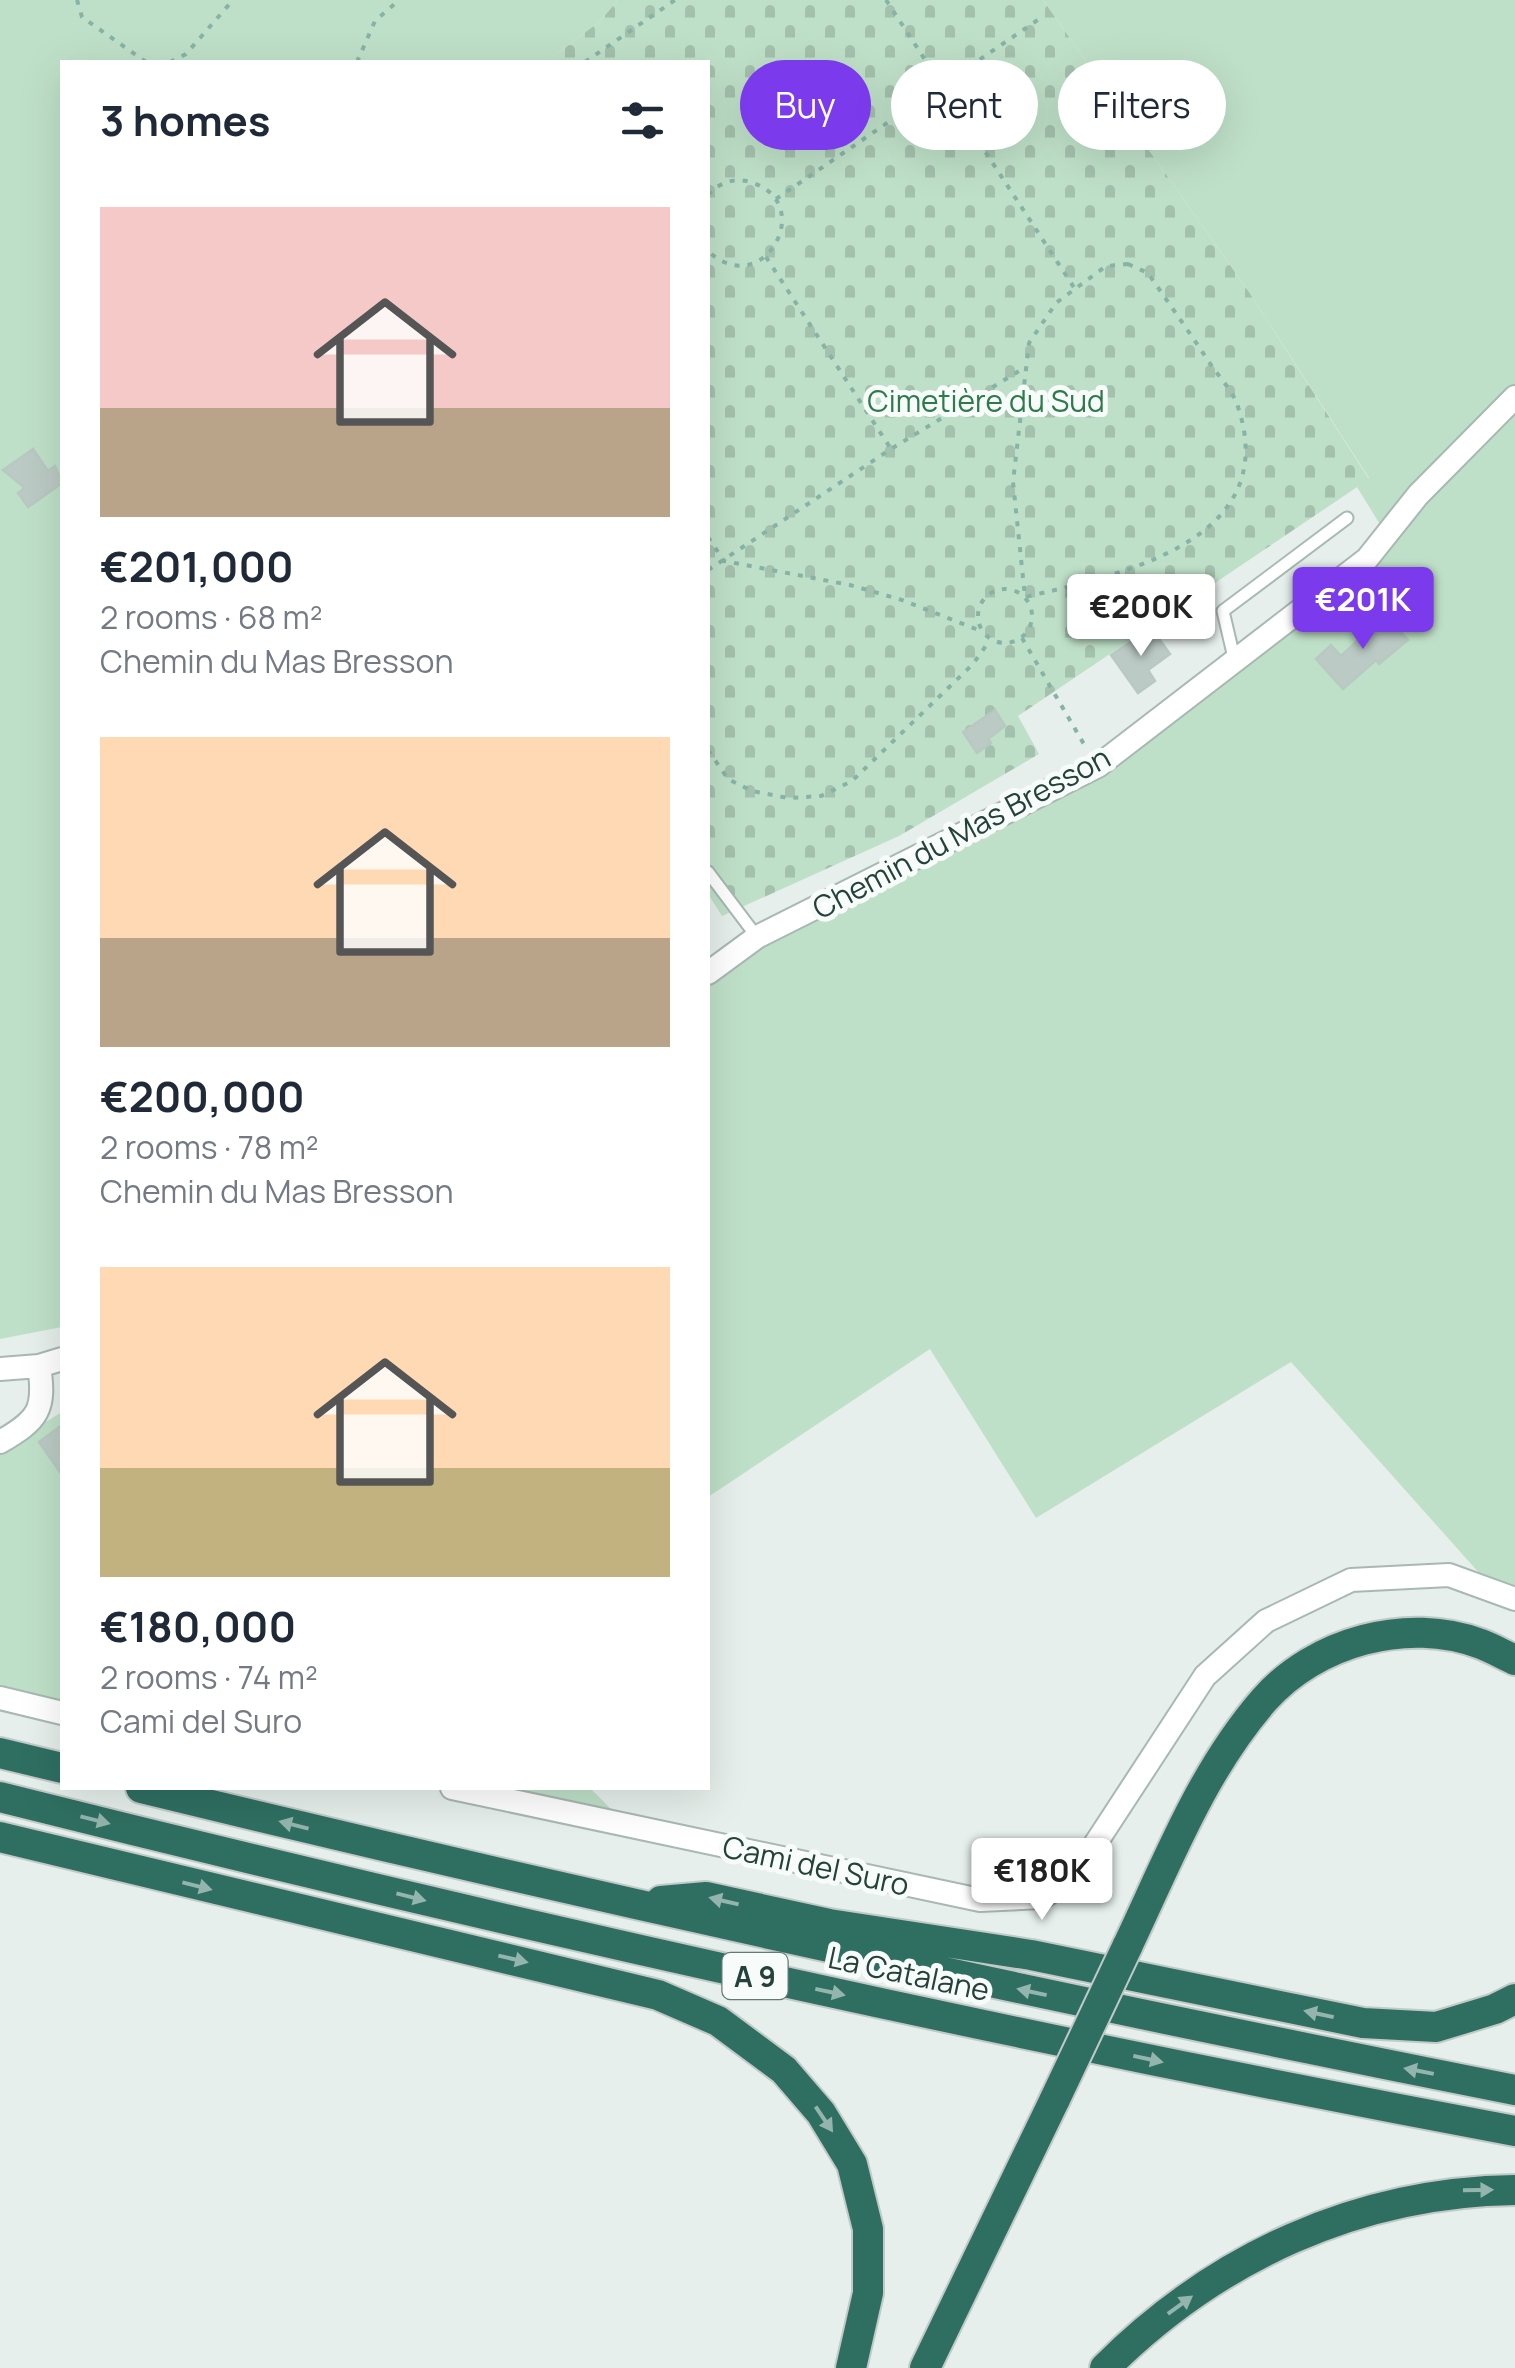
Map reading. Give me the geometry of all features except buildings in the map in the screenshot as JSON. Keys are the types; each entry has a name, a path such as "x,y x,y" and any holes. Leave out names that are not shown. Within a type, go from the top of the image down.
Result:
{"highway":[{"path":"924,2368 1190,1815 1232,1741 1266,1698 1304,1666 1357,1641 1402,1633 1480,1643 1515,1660"},
{"path":"0,1753 60,1768"},
{"name":"La Catalane","path":"150,1790 628,1904 1129,2013 1515,2090"},
{"name":"La Catalane","path":"0,1797 514,1922 760,1977 1279,2087 1515,2131"},
{"path":"0,1837 658,1994 718,2021 784,2070 821,2112 852,2164 868,2230 868,2294 852,2368"},
{"path":"628,1904 706,1897 829,1924 1031,1955 1363,2023 1436,2027 1496,2009 1515,1999"},
{"path":"1106,2368 1169,2312 1230,2269 1334,2219 1460,2190 1515,2190"}],"street":[{"name":"Chemin du Mas Bresson","path":"710,973 757,938 1098,766 1367,559 1418,495 1515,397"},
{"path":"0,1369 39,1366 60,1360"},
{"path":"0,1442 30,1424 44,1398 39,1366"},
{"name":"Cami del Suro","path":"461,1790 980,1900 1043,1897 1075,1874 1205,1676 1266,1621 1351,1580 1450,1575 1515,1599"},
{"path":"0,1698 60,1712"}],"lane":[{"path":"1235,662 1223,611 1347,518"},
{"path":"710,875 757,938"}],"path":[{"path":"77,0 82,16 143,60"},
{"path":"174,60 186,54 233,0"},
{"path":"358,60 375,21 399,0"},
{"path":"588,60 675,0"},
{"path":"886,0 925,60"},
{"path":"979,60 1042,16"},
{"path":"776,198 891,120"},
{"path":"984,150 1075,290"},
{"path":"710,192 714,187 740,179 762,185 776,198 782,217 780,239 766,257 749,265 730,265 710,253"},
{"path":"766,257 891,449"},
{"path":"710,540 724,561 902,600 981,631 990,640 1007,644 1022,638 1031,626 1032,608 1025,597 1013,482 1029,343 1056,303 1106,266 1128,264 1148,273 1238,404 1245,440 1243,474 1232,501 1207,531 1154,561 1088,582 1025,597 1005,588 992,591 980,602 977,615 981,631"},
{"path":"710,569 891,449 1025,367"},
{"path":"1022,638 1098,766"},
{"path":"710,753 728,779 752,791 788,798 821,796 852,781 973,664 990,640"}],"green space":[{"path":"0,0 618,0 600,21 549,60 60,60 60,1327 0,1339"},
{"name":"Cimetière du Sud","path":"618,0 1043,0 1085,60 1058,60 1058,150 1149,150 1249,292 1369,479 1018,716 1039,754 899,836 722,916 710,897 710,60 549,60 600,21"},
{"path":"1043,0 1515,0 1515,384 1411,488 1381,526 1357,487 1369,478 1249,292 1149,150 1226,150 1226,60 1085,60"},
{"path":"1515,410 1515,1588 1480,1574 1291,1362 1036,1518 930,1349 710,1496 710,984 763,946 1102,774 1426,501"},
{"path":"60,1413 60,1702 0,1688 0,1450"},
{"path":"509,1790 592,1790 614,1812"}]}
